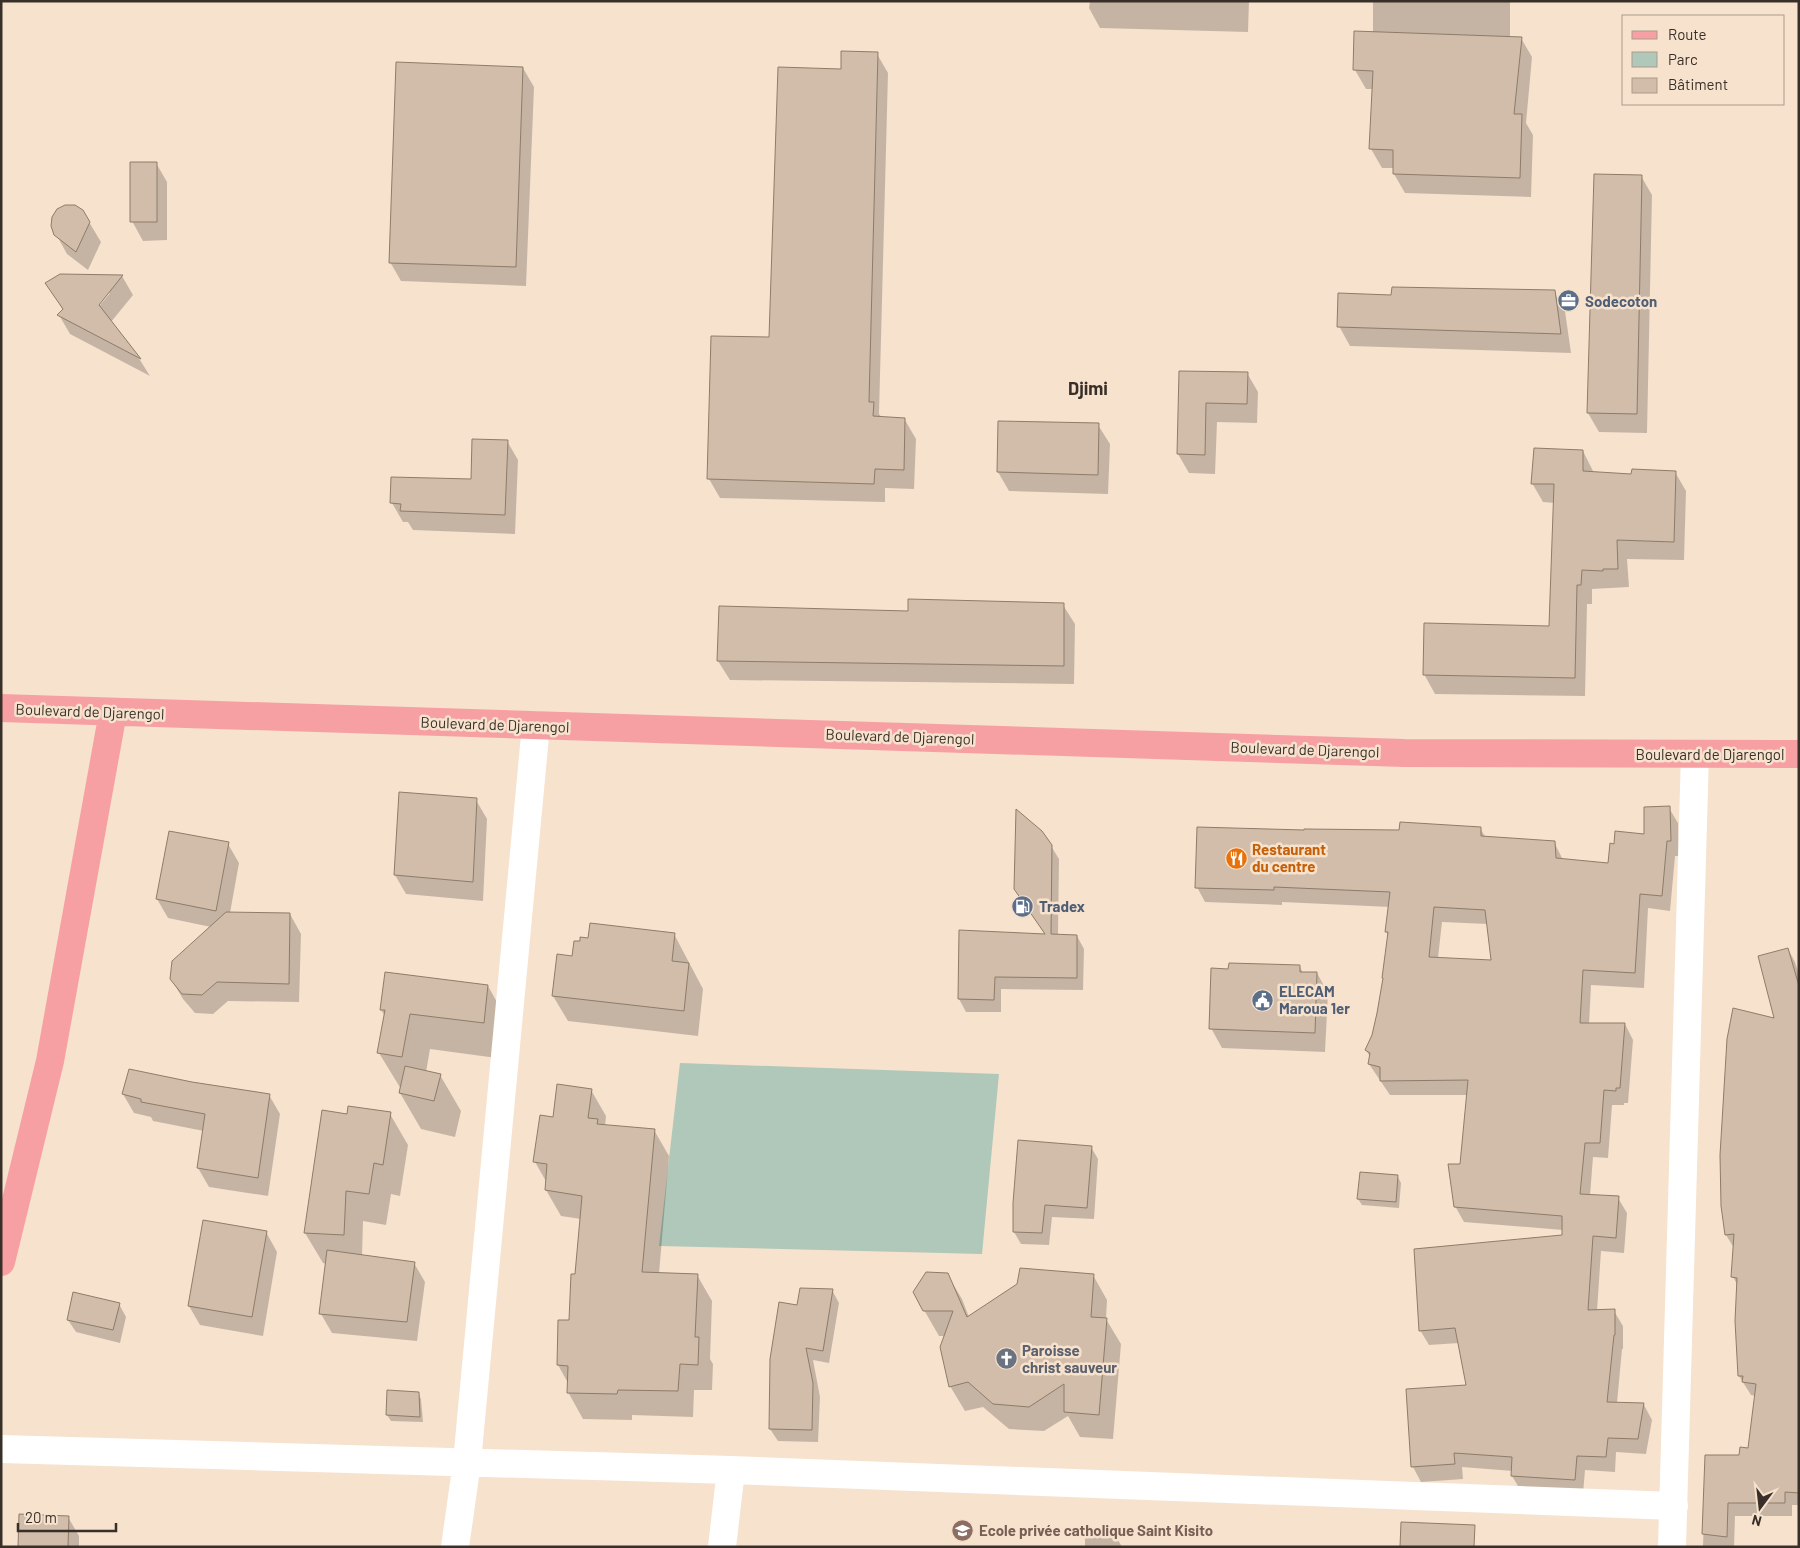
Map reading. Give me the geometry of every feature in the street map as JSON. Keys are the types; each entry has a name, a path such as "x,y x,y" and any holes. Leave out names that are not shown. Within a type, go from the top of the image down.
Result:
{"main road":[{"name":"Boulevard de Djarengol","path":"1,708 1404,752 1799,754"},
{"path":"1,1262 50,1061 114,712"}],"street":[{"path":"456,1547 467,1462 536,725"},
{"path":"1672,1547 1695,754"},
{"path":"1,1449 732,1470 1674,1506"},
{"path":"722,1547 732,1470"}],"green space":[{"path":"680,1063 999,1074 982,1254 659,1246"}],"building":[{"path":"1354,31 1522,37 1514,114 1522,114 1520,178 1393,174 1393,150 1369,149 1373,71 1353,70"},
{"path":"841,51 878,52 869,402 874,402 873,416 905,418 904,470 875,469 874,484 707,479 711,336 769,337 778,67 841,69"},
{"path":"396,62 523,67 516,267 389,263"},
{"path":"130,162 157,162 157,222 130,222"},
{"path":"1594,174 1642,175 1637,414 1587,413"},
{"path":"65,205 75,205 83,210 90,222 76,252 54,235 51,226 52,217 57,209"},
{"path":"60,274 123,275 99,305 141,359 57,315 63,309 45,283"},
{"path":"1392,287 1555,290 1561,334 1337,327 1338,293 1391,295"},
{"path":"1179,371 1248,372 1247,404 1206,403 1205,455 1177,454"},
{"path":"998,421 1099,423 1098,475 997,472"},
{"path":"472,439 508,440 505,515 400,511 401,504 390,503 391,477 471,479"},
{"path":"1534,448 1583,450 1583,471 1631,474 1632,469 1676,471 1674,542 1617,540 1618,569 1603,569 1603,571 1582,570 1581,585 1577,585 1575,678 1423,675 1424,623 1549,626 1554,484 1531,484"},
{"path":"908,599 1064,603 1064,666 717,661 719,606 908,611"},
{"path":"399,792 477,798 473,882 394,875"},
{"path":"1670,806 1671,841 1667,841 1662,896 1640,894 1635,973 1583,970 1580,1023 1625,1023 1620,1088 1616,1088 1616,1091 1604,1090 1600,1143 1585,1143 1580,1194 1619,1196 1616,1238 1593,1236 1588,1310 1615,1309 1615,1335 1607,1402 1644,1403 1638,1439 1608,1438 1606,1457 1577,1456 1575,1480 1511,1476 1512,1457 1454,1453 1455,1464 1411,1467 1406,1389 1466,1385 1455,1328 1419,1331 1414,1249 1562,1235 1562,1216 1454,1207 1448,1164 1460,1164 1468,1080 1380,1081 1380,1067 1368,1064 1370,1053 1365,1050 1372,1035 1383,978 1388,932 1385,932 1390,892 1274,887 1274,890 1195,888 1197,827 1399,830 1400,822 1481,827 1481,836 1555,841 1556,858 1608,863 1610,843 1614,844 1615,831 1644,834 1644,807","holes":["1434,907 1485,910 1491,960 1429,957"]},
{"path":"1016,809 1042,831 1052,845 1051,934 1077,935 1077,978 995,977 994,1000 958,999 959,930 1045,934 1014,889"},
{"path":"169,831 229,842 216,911 156,899"},
{"path":"226,912 290,913 289,984 217,982 202,995 182,994 170,979 172,961"},
{"path":"590,923 675,933 672,961 689,963 684,1011 552,996 557,954 572,956 574,941 580,941 580,937 588,938"},
{"path":"1788,948 1799,986 1799,1493 1785,1492 1785,1503 1728,1503 1727,1537 1702,1534 1705,1455 1739,1455 1740,1447 1748,1448 1756,1384 1742,1382 1743,1376 1738,1376 1735,1321 1737,1278 1731,1277 1734,1234 1725,1235 1721,1206 1720,1155 1727,1039 1733,1008 1774,1018 1758,956"},
{"name":"ELECAM Maroua 1er","path":"1229,963 1300,965 1300,972 1317,972 1315,1033 1209,1029 1211,968 1228,969"},
{"path":"385,972 488,985 484,1023 410,1014 402,1057 377,1053 385,1010 380,1010"},
{"path":"405,1066 441,1074 434,1101 399,1093"},
{"path":"129,1069 192,1082 270,1094 258,1178 197,1168 205,1114 141,1102 141,1099 122,1094"},
{"path":"557,1084 592,1089 588,1118 598,1119 597,1124 655,1129 642,1272 698,1274 695,1337 699,1337 698,1365 680,1364 678,1391 618,1390 617,1394 567,1393 568,1366 557,1365 558,1320 569,1320 571,1274 575,1274 582,1196 545,1190 547,1164 533,1162 540,1115 553,1117"},
{"path":"348,1106 391,1112 383,1165 374,1163 369,1194 346,1191 344,1235 304,1233 322,1110 347,1114"},
{"path":"1018,1140 1092,1146 1087,1208 1045,1205 1042,1233 1013,1232 1013,1203"},
{"path":"1360,1172 1398,1175 1396,1202 1357,1199"},
{"path":"203,1220 267,1231 252,1317 188,1306"},
{"path":"327,1250 415,1262 407,1322 319,1314"},
{"path":"1020,1268 1094,1274 1091,1317 1107,1318 1099,1415 1064,1412 1064,1384 1029,1407 993,1404 968,1382 949,1387 940,1347 953,1311 923,1311 913,1292 926,1272 948,1273 967,1317 1017,1284"},
{"path":"800,1288 833,1289 823,1351 806,1348 813,1383 812,1430 769,1429 770,1359 779,1302 797,1305"},
{"path":"73,1292 120,1303 113,1330 67,1320"},
{"path":"387,1390 419,1392 420,1417 386,1415"},
{"path":"19,1514 69,1516 68,1547 18,1547"},
{"path":"1401,1522 1475,1525 1474,1547 1400,1547"}],"place":[{"name":"Sodecoton","path":"1569,301"},
{"name":"Restaurant du centre","path":"1236,858"},
{"name":"Tradex","path":"1023,906"},
{"name":"ELECAM Maroua 1er","path":"1263,1000"},
{"name":"Paroisse christ sauveur","path":"1006,1359"},
{"name":"Ecole privée catholique Saint Kisito","path":"963,1530"}],"district":[{"name":"Djimi","path":"1088,388"}]}
